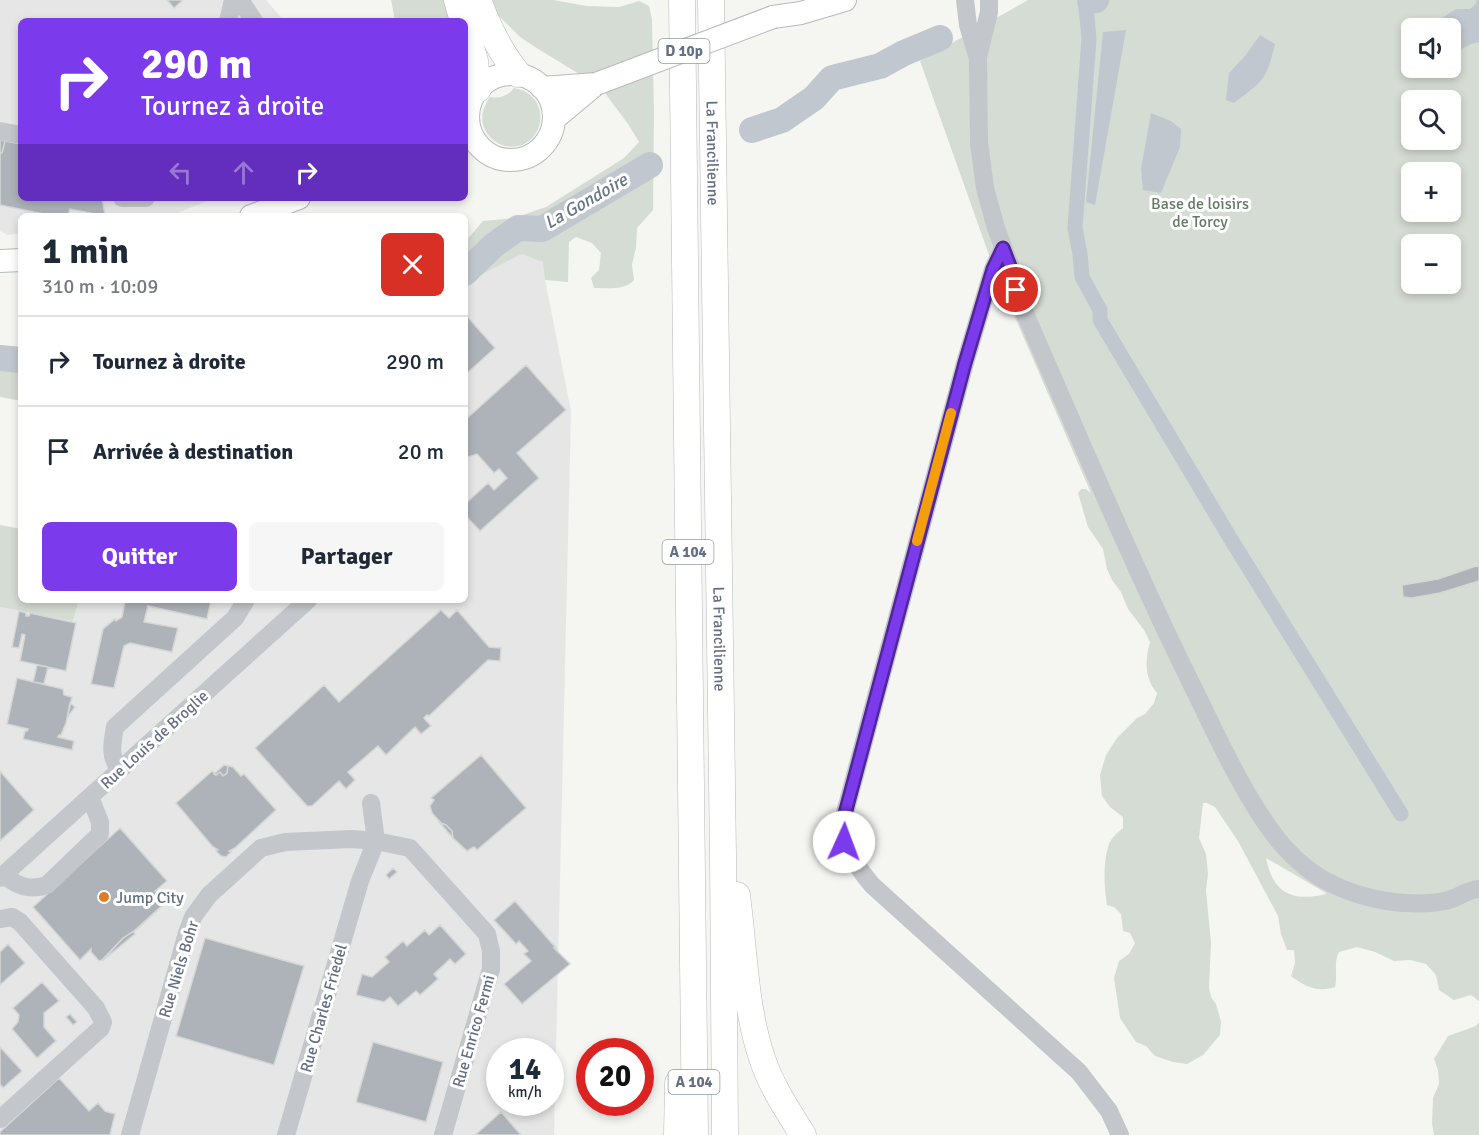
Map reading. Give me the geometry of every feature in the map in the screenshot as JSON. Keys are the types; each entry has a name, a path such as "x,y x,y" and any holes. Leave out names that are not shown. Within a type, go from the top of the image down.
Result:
{"highway":[{"path":"458,0 462,18"},
{"path":"478,0 495,40 505,58 518,74"},
{"path":"666,0 667,43 683,76"},
{"name":"La Francilienne","path":"682,0 695,1135"},
{"name":"La Francilienne","path":"711,0 725,1135"},
{"path":"713,113 728,84 728,0"},
{"path":"468,37 475,61 478,89"},
{"path":"723,855 735,881 750,1006 762,1059 776,1089 803,1135"},
{"path":"676,1135 678,1066 693,1029"}],"main road":[{"name":"D 10p","path":"542,88 596,84 812,0"},
{"name":"D 10p","path":"773,17 801,13 845,0"},
{"path":"468,110 470,102 486,81 496,76 518,74 533,80 542,88 552,104 554,118 548,138 542,146 528,156 511,159 502,159 472,147 468,125"},
{"name":"D 10p","path":"554,118 596,84"},
{"path":"259,213 291,201"},
{"path":"0,261 18,260"}],"street":[{"path":"229,18 233,0"},
{"path":"240,0 252,18"},
{"path":"965,0 968,25 978,59"},
{"path":"989,0 989,12 978,59 979,143 985,189 1003,248 1017,284 1025,292 1154,591 1234,751 1262,802 1284,834 1304,857 1333,876 1362,886 1414,894 1444,892 1464,884 1477,889"},
{"path":"0,131 18,134"},
{"path":"1003,248 993,269 965,363 842,825 844,842 855,864 872,885 1079,1072 1109,1111 1120,1135"},
{"path":"120,770 115,764 111,748 115,727 235,618 244,603"},
{"name":"Rue Louis de Broglie","path":"2,877 304,603"},
{"path":"2,877 27,888 46,885 100,834 99,816 90,797"},
{"path":"371,803 376,841"},
{"name":"Rue Niels Bohr","path":"130,1135 176,968 193,917 209,895 261,848 285,842 352,839 410,848"},
{"name":"Rue Charles Friedel","path":"286,1135 360,881 376,841"},
{"name":"Rue Enrico Fermi","path":"410,848 488,934 491,951 491,969 443,1135"},
{"path":"0,920 12,917 20,922 96,1008 103,1022 102,1028 0,1119"}],"shaded area":[{"path":"0,0 266,0 281,18 18,18 18,201 207,201 178,213 18,213 18,233 8,235 0,231"},
{"path":"1479,0 1479,42 1461,50 1461,18 1442,18 1456,9 1470,9"},
{"path":"1126,30 1095,205 1086,202 1103,32"},
{"path":"1260,35 1275,44 1266,73 1258,84 1234,103 1226,100 1229,73"},
{"path":"1151,113 1171,121 1181,129 1180,147 1161,193 1143,190 1141,169"},
{"path":"522,254 544,262 545,280 571,411 556,1038 486,1038 486,1116 554,1116 554,1135 0,1135 0,607 73,621 78,603 468,603 468,281"}],"green space":[{"path":"391,0 553,0 587,6 619,7 639,1 649,6 652,20 654,111 653,210 637,228 632,265 634,280 630,284 615,288 594,288 591,278 599,270 601,253 592,243 576,237 569,242 568,282 545,280 543,262 522,254 468,281 468,238 483,221 514,218 546,207 624,158 639,142 596,81 584,77 520,37 500,17 468,22 468,18 394,18"},
{"name":"Base de loisirs de Torcy","path":"1028,0 1479,0 1479,1001 1471,995 1454,1000 1439,990 1436,975 1426,964 1410,960 1394,961 1357,947 1339,952 1336,960 1335,987 1317,989 1296,980 1291,976 1295,963 1294,950 1287,950 1278,916 1238,841 1215,807 1203,803 1199,838 1206,854 1208,874 1206,890 1211,943 1209,988 1221,1022 1220,1035 1203,1055 1187,1064 1173,1062 1155,1056 1146,1046 1136,1042 1120,1018 1114,978 1119,961 1129,954 1135,943 1130,933 1123,931 1121,914 1114,907 1107,905 1104,876 1106,854 1110,841 1123,828 1123,817 1110,807 1102,796 1100,775 1106,755 1117,738 1137,718 1145,714 1154,703 1157,693 1150,681 1147,669 1150,642 1112,580 1103,549 1088,527 1078,493 1081,489 1086,489 1091,493 994,269 920,61","holes":["1266,858 1326,894 1294,896 1279,887 1269,870"]},
{"path":"514,88 526,92 535,100 540,111 540,122 537,131 528,141 518,146 506,146 496,142 488,134 483,123 483,111 490,97 503,96"},
{"path":"0,346 18,349 18,400 0,397"},
{"path":"0,525 18,528 18,603 78,603 73,621 0,607"},
{"path":"1479,1022 1479,1135 1434,1135 1433,1098 1439,1084 1434,1059 1448,1036 1476,1026"}],"building":[{"path":"167,0 182,0 182,1 174,8"},
{"path":"0,140 5,141 2,153 0,153"},
{"path":"5,141 18,143 18,201 103,201 105,213 70,209 69,213 39,213 0,205 0,153 2,153"},
{"path":"468,317 495,348 468,372"},
{"path":"526,365 566,410 517,453 539,478 480,531 468,518 468,501 488,483 494,490 507,478 499,469 494,473 477,454 468,457 468,417"},
{"path":"1479,565 1479,581 1440,593 1412,598 1403,597 1402,585 1438,579"},
{"path":"125,603 210,603 207,619 148,606 144,622 178,628 172,652 130,643 124,646 114,688 91,684 103,629 115,619 116,621 122,617"},
{"path":"441,610 449,618 457,610 489,647 501,648 500,661 488,660 429,716 427,715 424,718 431,726 421,734 415,727 386,755 378,746 348,772 355,780 346,789 339,781 312,806 307,806 255,748 324,685 339,702"},
{"path":"19,611 26,613 26,616 30,613 76,623 66,671 20,661 25,635 22,634 19,648 12,647"},
{"path":"37,665 48,667 44,684 33,682"},
{"path":"17,678 63,689 64,695 72,697 66,723 58,737 74,741 72,750 23,739 28,729 7,724"},
{"path":"70,703 75,707 67,718"},
{"path":"481,755 526,808 477,850 474,847 467,851 453,838 452,831 432,813 430,806 434,800 431,798"},
{"path":"224,765 228,766 227,773 223,776 220,772 214,774"},
{"path":"228,766 233,767 241,776 244,774 276,810 229,851 231,852 226,857 216,851 218,850 212,846 176,803 212,771 216,775 220,772 223,776 227,773"},
{"path":"0,771 34,810 0,841"},
{"path":"440,823 452,831 453,838"},
{"name":"Jump City","path":"120,828 167,881 155,891 158,891 167,901 123,938 102,960 99,961 91,949 80,960 33,907"},
{"path":"393,868 397,872 389,879 386,875"},
{"path":"515,901 570,964 522,1004 504,984 531,961 524,954 528,951 519,941 516,944 494,920"},
{"path":"165,903 134,932 135,934 102,961 123,938"},
{"path":"440,925 466,954 455,964 450,959 434,974 438,979 420,995 416,991 398,1006 390,997 384,1002 356,995 362,974 372,977 389,962 385,957 403,941 407,946 425,930 429,935"},
{"path":"205,938 304,966 274,1065 176,1036"},
{"path":"8,944 25,963 0,985 0,952"},
{"path":"42,982 59,1001 44,1013 44,1027 56,1041 37,1058 12,1029 18,1022 19,1015 13,1008"},
{"path":"70,1014 77,1022 73,1025 66,1017"},
{"path":"373,1042 443,1062 426,1122 356,1102"},
{"path":"0,1047 22,1071 3,1088 0,1084"},
{"path":"59,1078 89,1111 98,1103 105,1111 115,1114 110,1135 0,1135 0,1132"},
{"path":"496,1116 504,1116 521,1135 475,1135"}],"waterway":[{"name":"La Gondoire","path":"1090,1 1096,0"},
{"path":"1090,1 1086,8 1089,38 1075,228 1082,277 1100,310 1100,320 1232,541 1401,814"},
{"name":"La Gondoire","path":"752,130 782,120 814,98 832,78 880,66 940,38"},
{"name":"La Gondoire","path":"468,270 494,245 518,228 542,229 650,165"},
{"name":"La Gondoire","path":"0,358 18,360"}],"slow traffic":[{"path":"917,541 951,413"}],"place":[{"name":"Jump City","path":"104,897"}],"route":[{"path":"844,842 842,825 965,363 993,269 1003,248 1014,272 1016,290"}]}
